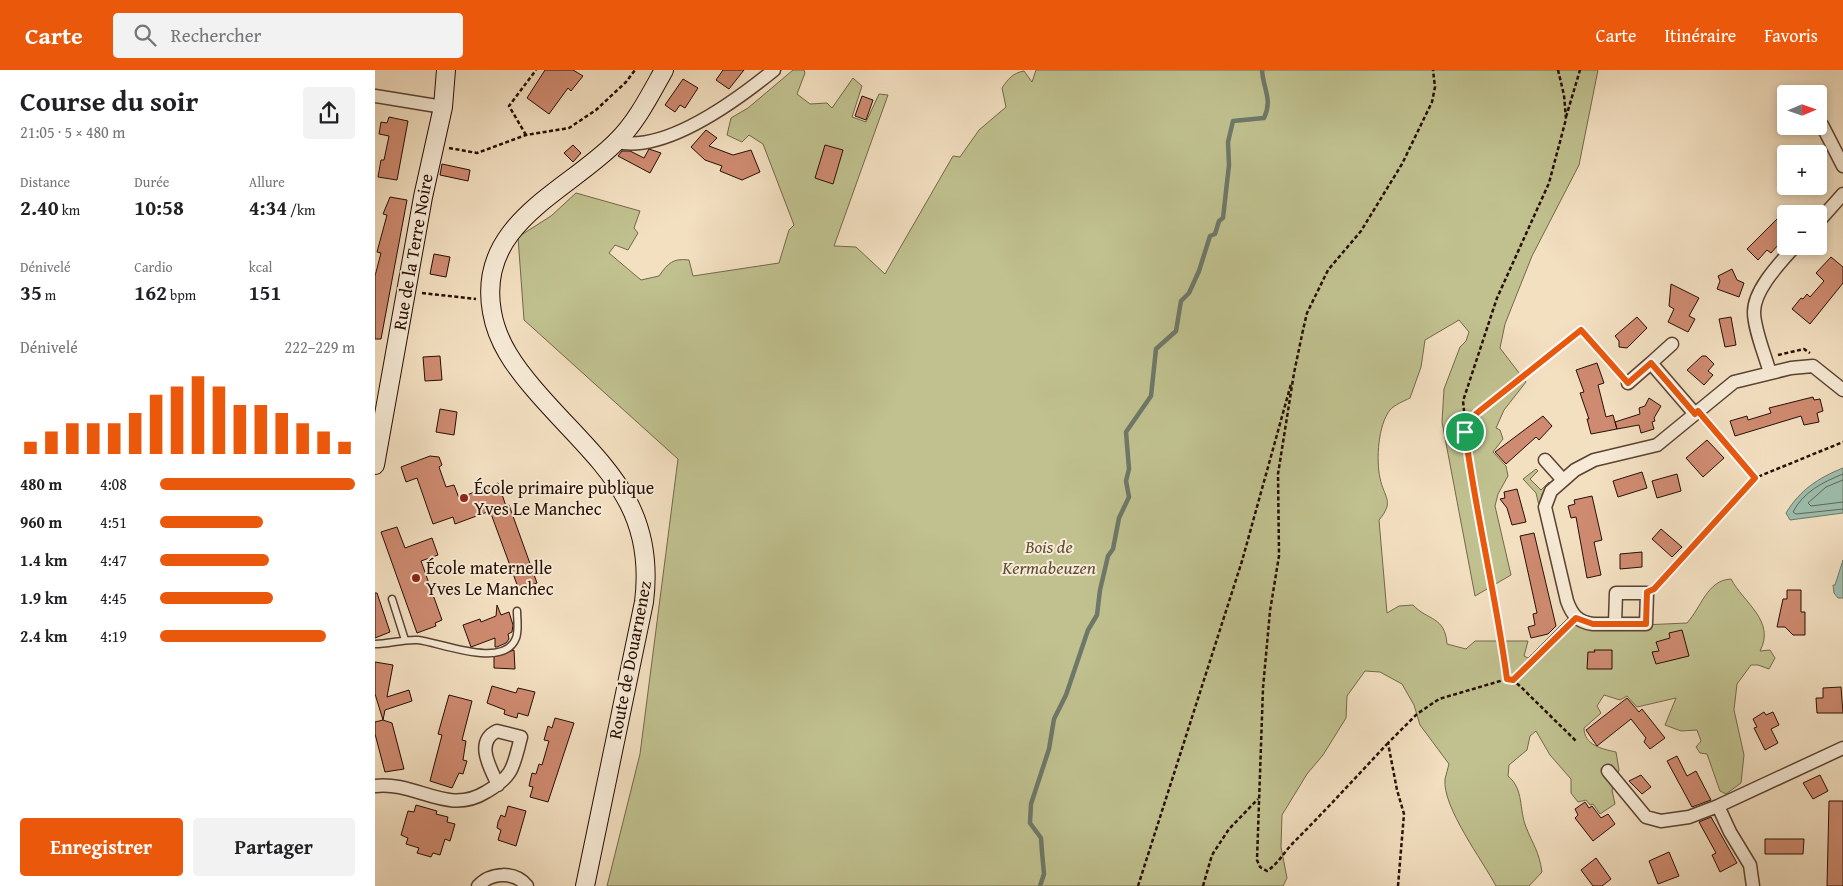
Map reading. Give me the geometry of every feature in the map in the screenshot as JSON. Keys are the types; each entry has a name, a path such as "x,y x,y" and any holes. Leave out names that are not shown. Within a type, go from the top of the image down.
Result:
{"main road":[{"name":"Rue de la Terre Noire","path":"375,465 433,145 443,107 446,70"},
{"name":"Route de Douarnenez","path":"585,886 644,602 647,570 644,544 634,512 612,478 525,380 510,358 497,331 490,301 490,279 495,260 504,240 513,228 531,210 617,142 646,101 664,70"}],"street":[{"path":"617,142 631,144 691,126 738,98 773,70"},
{"path":"375,96 443,107"},
{"path":"1827,135 1843,166"},
{"path":"1827,212 1843,194"},
{"path":"1770,373 1756,321 1755,307 1767,277 1787,255"},
{"path":"1628,383 1671,344"},
{"path":"1651,363 1697,412"},
{"path":"1615,624 1616,593 1647,592 1646,624 1615,624 1586,623 1576,618 1567,601 1545,507 1548,496 1562,479 1587,463 1657,445 1734,382 1770,373 1813,366 1843,390"},
{"path":"1545,460 1562,479"},
{"path":"1608,771 1638,808 1652,820 1661,821 1689,817 1718,806 1843,748"},
{"path":"375,786 400,787 459,802 477,797 499,784"},
{"path":"1718,806 1730,832 1750,864 1753,886"},
{"path":"478,886 487,879 509,876 521,880 527,886"}],"lane":[{"path":"392,599 405,640"},
{"path":"375,644 405,640 431,642 461,652 493,652 512,645 515,640 517,611"}],"path":[{"path":"526,134 509,106 535,70"},
{"path":"433,145 477,153 526,134 569,128 596,110 626,82 635,70"},
{"path":"1138,886 1242,561 1294,372 1307,314 1328,270 1361,231 1402,164 1432,102 1435,87 1433,70"},
{"path":"1558,70 1564,95 1566,119"},
{"path":"1507,679 1495,596 1479,524 1465,432 1464,393 1497,298 1549,183 1580,70"},
{"path":"406,291 490,301"},
{"path":"1465,432 1470,420 1477,413 1581,330 1628,383"},
{"path":"1294,372 1279,474 1279,556 1270,611 1263,688 1258,799 1257,860 1260,867 1267,871 1273,867 1291,845 1331,806 1417,714 1439,699 1449,695 1507,679 1513,680 1576,741"},
{"path":"1697,412 1755,478"},
{"path":"1647,592 1654,589 1755,478 1843,442"},
{"path":"1513,680 1576,618"},
{"path":"1388,743 1397,790 1404,814 1398,886"},
{"path":"1203,886 1212,855 1229,829 1258,799"}],"green space":[{"name":"Bois de Kermabeuzen","path":"793,70 804,70 805,73 797,94 810,104 827,103 832,108 853,78 862,86 852,117 866,122 879,94 888,95 834,246 856,247 885,274 953,156 960,157 979,130 1006,107 1002,88 1011,77 1020,72 1024,71 1032,82 1036,70 1598,70 1579,165 1532,256 1505,324 1500,348 1526,382 1504,410 1496,428 1500,430 1503,439 1493,452 1506,466 1508,476 1498,494 1495,506 1511,575 1475,596 1442,422 1444,389 1460,347 1466,341 1469,332 1459,320 1425,340 1421,367 1410,398 1390,410 1383,424 1378,453 1380,478 1387,504 1384,514 1379,520 1387,613 1399,606 1413,605 1443,628 1447,644 1466,649 1475,641 1528,641 1524,656 1528,658 1569,617 1620,626 1687,623 1710,589 1716,584 1731,579 1761,621 1764,630 1764,640 1760,651 1770,650 1775,658 1769,669 1758,665 1751,665 1737,684 1734,710 1744,755 1741,783 1726,794 1720,791 1707,754 1700,753 1696,747 1701,741 1697,730 1681,731 1665,725 1676,698 1637,707 1627,696 1620,700 1604,695 1597,706 1601,713 1584,728 1590,742 1600,748 1616,752 1619,770 1612,790 1615,804 1600,814 1593,804 1590,805 1586,800 1578,802 1571,793 1571,779 1550,755 1536,731 1530,736 1527,750 1509,765 1508,776 1517,787 1524,820 1542,872 1529,886 1496,886 1456,819 1450,804 1445,779 1449,764 1420,725 1414,705 1402,684 1380,672 1365,671 1347,696 1346,718 1323,755 1307,774 1282,815 1281,847 1287,878 1283,886 607,886 640,754 678,459 524,320 518,237 551,216 576,193 640,211 634,228 638,233 628,250 615,245 609,253 641,280 659,276 671,262 679,260 689,260 693,276 779,263 789,230 794,225 763,144 749,135 742,142 727,135 731,118 748,108"},
{"path":"1536,469 1538,471 1530,479 1541,490 1549,482 1550,486 1542,494 1540,510 1536,493 1523,479"}],"water":[{"path":"1843,468 1843,513 1790,520 1786,513 1804,491 1826,476"},
{"path":"1843,560 1843,598 1838,598 1834,593 1833,585 1835,585"}],"building":[{"path":"545,70 573,70 583,76 571,91 568,88 549,114 527,98"},
{"path":"723,70 744,70 729,89 716,80"},
{"path":"683,79 698,88 685,108 680,105 675,112 665,105"},
{"path":"862,96 873,100 866,120 855,116"},
{"path":"389,117 408,121 397,180 378,177 381,160 384,160 389,136 379,134 381,122 387,123"},
{"path":"706,130 717,138 709,146 733,155 751,150 760,172 742,180 720,171 722,166 705,160 691,147"},
{"path":"573,145 581,153 573,162 564,153"},
{"path":"825,145 843,150 833,184 815,178"},
{"path":"649,149 661,153 650,173 618,156 622,151 630,151 644,158"},
{"path":"442,164 470,170 468,181 440,175"},
{"path":"390,197 407,200 381,339 375,339 375,276 381,253 377,252 387,215 383,214"},
{"path":"1777,219 1777,246 1771,253 1767,250 1758,260 1747,249"},
{"path":"434,254 450,257 446,277 430,274"},
{"path":"1831,257 1843,267 1843,283 1810,324 1792,309 1807,294 1810,297 1824,281 1816,273"},
{"path":"1732,269 1737,280 1744,283 1739,297 1717,289 1720,281 1718,276"},
{"path":"1671,284 1699,298 1689,316 1695,319 1688,332 1668,322 1674,309 1669,306"},
{"path":"1637,317 1647,328 1627,348 1619,347 1619,341 1615,336"},
{"path":"1731,317 1736,345 1725,347 1719,319"},
{"path":"440,356 442,380 425,381 423,357"},
{"path":"1702,356 1706,356 1714,364 1708,371 1713,375 1704,385 1687,370"},
{"path":"1597,363 1604,383 1598,385 1606,417 1613,415 1617,429 1591,434 1587,419 1589,419 1580,393 1584,392 1576,370"},
{"path":"1813,397 1814,400 1820,399 1823,411 1817,413 1819,422 1804,425 1801,416 1735,436 1730,421 1747,416 1748,420 1771,413 1769,408"},
{"path":"1649,398 1661,406 1654,418 1655,421 1652,422 1654,429 1641,433 1639,425 1617,429 1615,422 1640,414 1639,408 1645,406"},
{"path":"440,409 457,412 454,435 436,432"},
{"path":"1543,416 1552,426 1539,440 1536,437 1506,464 1495,452"},
{"path":"1707,440 1724,458 1703,477 1686,458"},
{"path":"430,456 439,457 442,465 439,467 446,487 454,485 459,498 498,483 506,506 509,505 537,583 519,590 490,511 455,524 453,517 433,524 417,478 406,482 401,467"},
{"path":"1642,472 1647,488 1618,497 1613,481"},
{"path":"1677,474 1681,491 1657,498 1652,481"},
{"path":"1517,489 1526,522 1512,525 1507,508 1500,499 1505,498 1504,492"},
{"path":"1592,496 1602,540 1594,542 1601,575 1587,578 1576,517 1571,518 1568,506 1575,504 1574,500"},
{"path":"397,527 405,548 432,538 438,555 421,561 442,620 435,623 436,626 417,633 381,532"},
{"path":"1661,529 1682,547 1672,557 1652,539"},
{"path":"1534,533 1556,626 1548,634 1531,638 1528,627 1535,625 1533,614 1537,613 1520,536"},
{"path":"1642,552 1642,567 1620,569 1620,554"},
{"path":"1787,590 1801,590 1801,612 1805,612 1805,635 1793,635 1785,627 1777,627 1783,599 1787,599"},
{"path":"375,593 377,593 390,632 375,638"},
{"path":"497,605 501,615 509,612 513,625 512,632 508,634 509,639 506,643 497,647 495,647 495,638 471,647 463,625 480,619 481,622 496,616"},
{"path":"1682,630 1689,656 1656,664 1652,652 1659,651 1656,642 1670,638 1669,633"},
{"path":"514,650 515,669 494,668 494,657"},
{"path":"1594,650 1612,650 1612,669 1587,669 1588,652 1595,652"},
{"path":"375,662 393,665 387,697 409,690 412,701 385,710 383,720 375,694"},
{"path":"492,686 516,693 518,688 535,692 528,716 518,713 517,718 510,716 504,714 505,710 487,703"},
{"path":"1841,687 1843,713 1817,713 1816,698 1823,698 1823,688"},
{"path":"449,695 472,701 462,740 466,741 463,760 467,761 463,774 459,773 452,788 430,781 442,735 438,734"},
{"path":"1627,698 1639,712 1642,709 1665,738 1650,749 1644,742 1646,738 1631,719 1597,746 1586,730"},
{"path":"1764,712 1766,715 1773,712 1779,725 1771,729 1778,743 1765,750 1754,728 1757,727 1753,719"},
{"path":"555,718 574,723 548,802 530,797 533,787 529,786 532,773 536,774 539,764 542,765 549,741 544,740 548,726 552,728"},
{"path":"383,720 392,723 404,769 385,772 375,734 375,722"},
{"path":"1677,756 1687,776 1696,771 1711,800 1692,807 1667,761"},
{"path":"1641,775 1651,787 1642,794 1629,781"},
{"path":"1820,775 1828,791 1813,799 1803,783"},
{"path":"1829,801 1843,801 1843,886 1827,886"},
{"path":"1585,802 1589,808 1592,806 1601,818 1608,814 1615,824 1593,841 1575,818 1578,815 1575,809"},
{"path":"416,805 437,811 436,814 448,817 447,822 455,824 450,841 445,839 440,855 433,853 431,857 417,853 419,848 406,844 408,838 401,835 408,811 414,812"},
{"path":"508,806 526,811 516,846 498,840 501,830 497,828 498,822 501,815 505,817"},
{"path":"1711,817 1737,863 1720,872 1712,855 1716,853 1699,822"},
{"path":"1765,839 1804,839 1803,854 1765,854"},
{"path":"1669,852 1679,876 1658,884 1649,861"},
{"path":"1596,858 1611,879 1602,886 1593,886 1581,870"}],"waterway":[{"path":"1040,886 1044,874 1041,838 1030,823 1031,804 1049,749 1054,719 1066,695 1088,630 1097,615 1100,590 1108,556 1113,549 1119,518 1129,497 1126,481 1129,469 1126,432 1151,396 1156,349 1176,331 1181,301 1189,293 1199,271 1210,236 1215,234 1219,221 1223,218 1229,165 1228,142 1233,121 1264,118 1267,111 1268,99 1262,70"}],"place":[{"name":"École primaire publique Yves Le Manchec","path":"464,498"},
{"name":"École maternelle Yves Le Manchec","path":"416,578"}],"route":[{"path":"1581,330 1628,383 1651,363 1695,414 1698,411 1755,478 1654,589 1647,592 1646,624 1593,624 1581,622 1576,618 1513,680 1507,679 1495,596 1479,524 1465,432 1470,420 1477,413 1581,330"}]}
